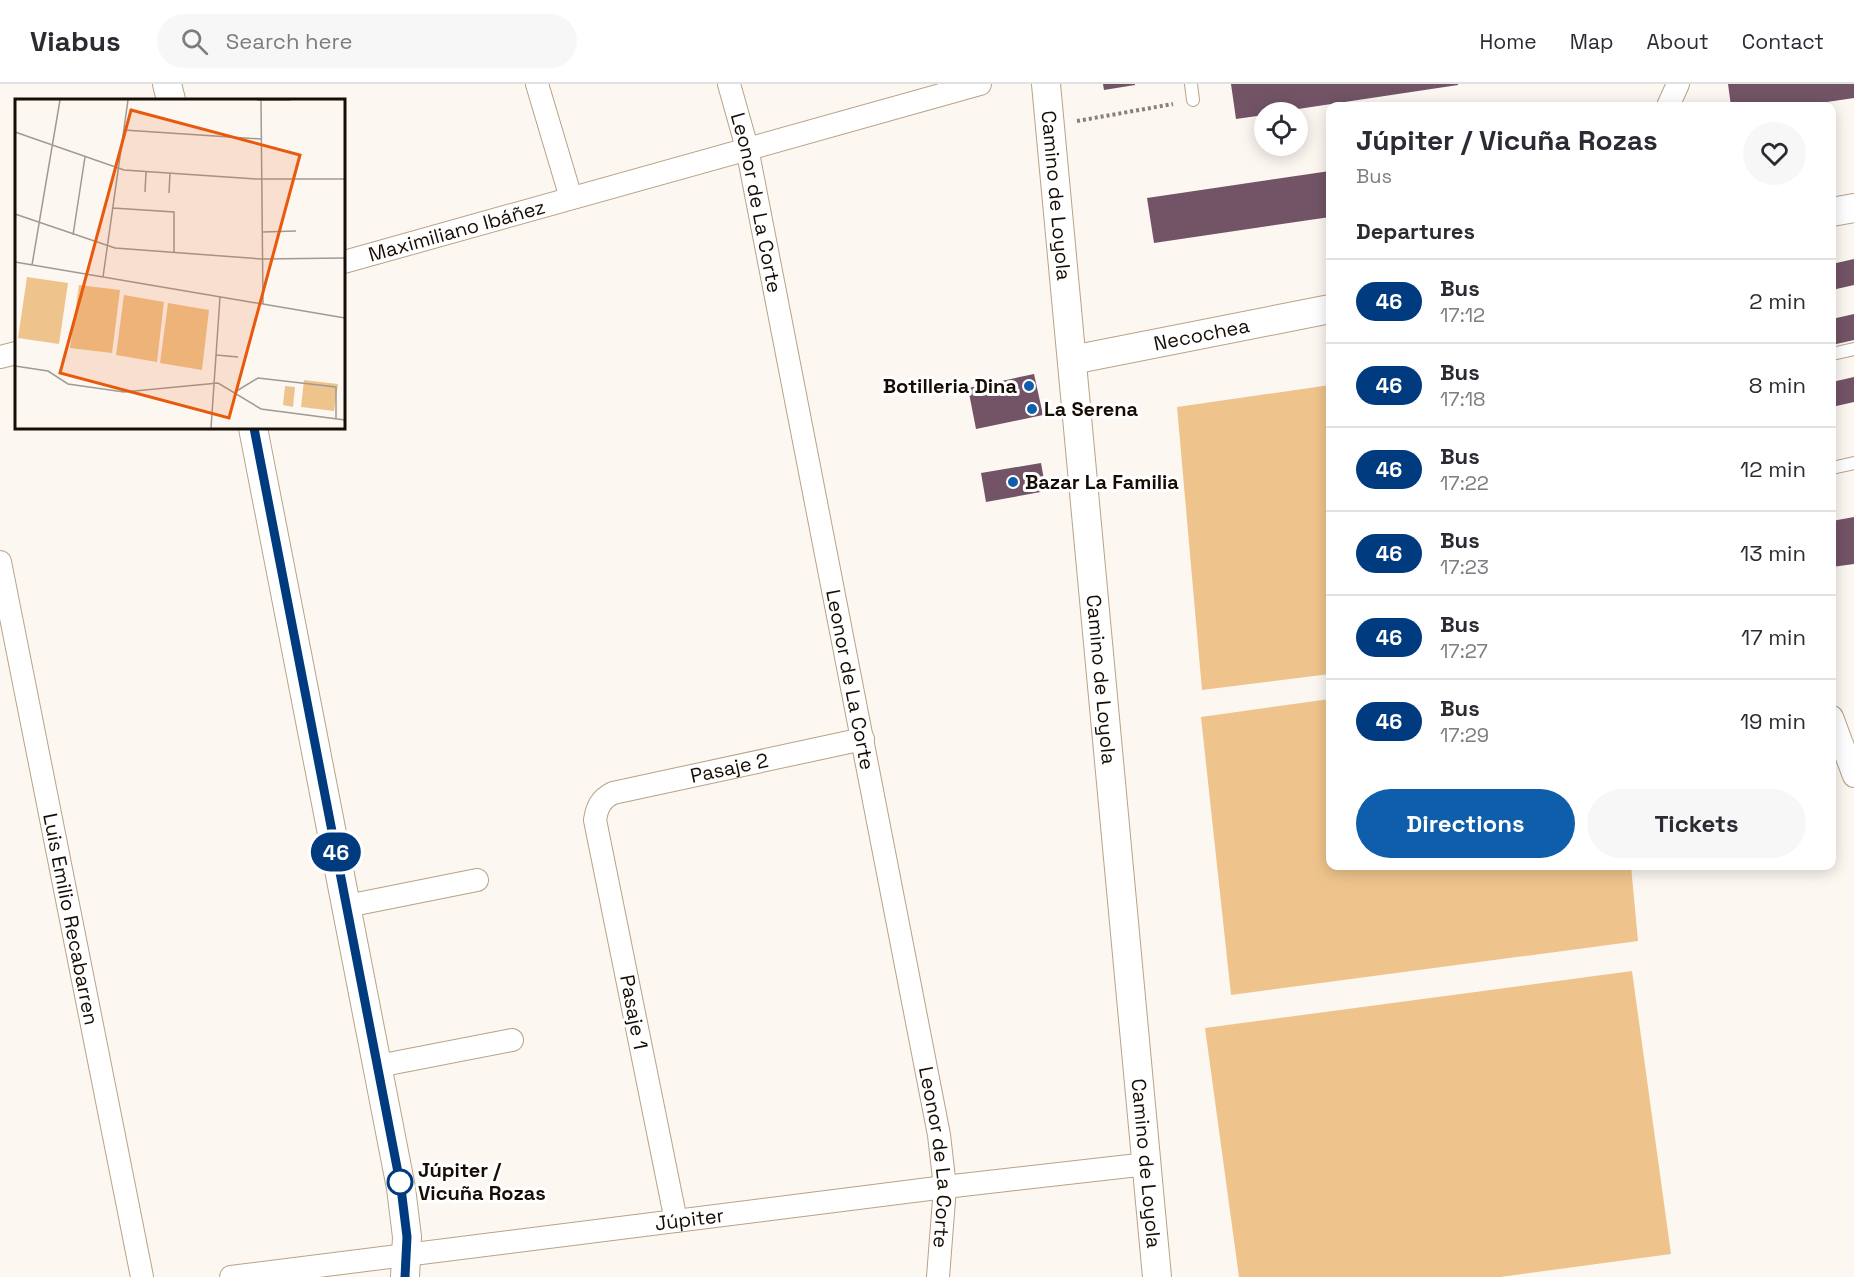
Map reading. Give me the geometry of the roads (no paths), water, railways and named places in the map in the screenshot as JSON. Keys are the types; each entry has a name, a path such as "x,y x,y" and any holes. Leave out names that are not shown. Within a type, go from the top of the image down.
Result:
{"street":[{"path":"167,84 171,99"},
{"name":"Maximiliano Ibáñez","path":"537,84 571,198"},
{"name":"Leonor de La Corte","path":"729,84 747,148 939,1135 945,1186 938,1277"},
{"name":"Maximiliano Ibáñez","path":"345,262 980,84"},
{"name":"Camino de Loyola","path":"1046,84 1157,1277"},
{"path":"1836,211 1854,208"},
{"name":"Necochea","path":"1072,360 1326,310"},
{"path":"0,357 15,353"},
{"path":"254,429 401,1188 405,1217 405,1266"},
{"name":"Luis Emilio Recabarren","path":"0,562 142,1277"},
{"path":"1836,728 1854,776"},
{"name":"Pasaje 2","path":"600,803 605,797 621,790 863,739"},
{"name":"Pasaje 1","path":"600,803 595,820 676,1221"},
{"path":"347,906 477,880"},
{"path":"378,1066 512,1040"},
{"name":"Júpiter","path":"231,1277 405,1266 676,1221 945,1186 1147,1164"}],"lane":[{"path":"1191,84 1193,100"},
{"path":"1836,353 1854,349"},
{"path":"1836,467 1854,463"}],"place":[{"name":"Botilleria Dina","path":"1029,386"},
{"name":"La Serena","path":"1032,409"},
{"name":"Bazar La Familia","path":"1013,482"},
{"name":"Júpiter / Vicuña Rozas","path":"400,1182"}]}
